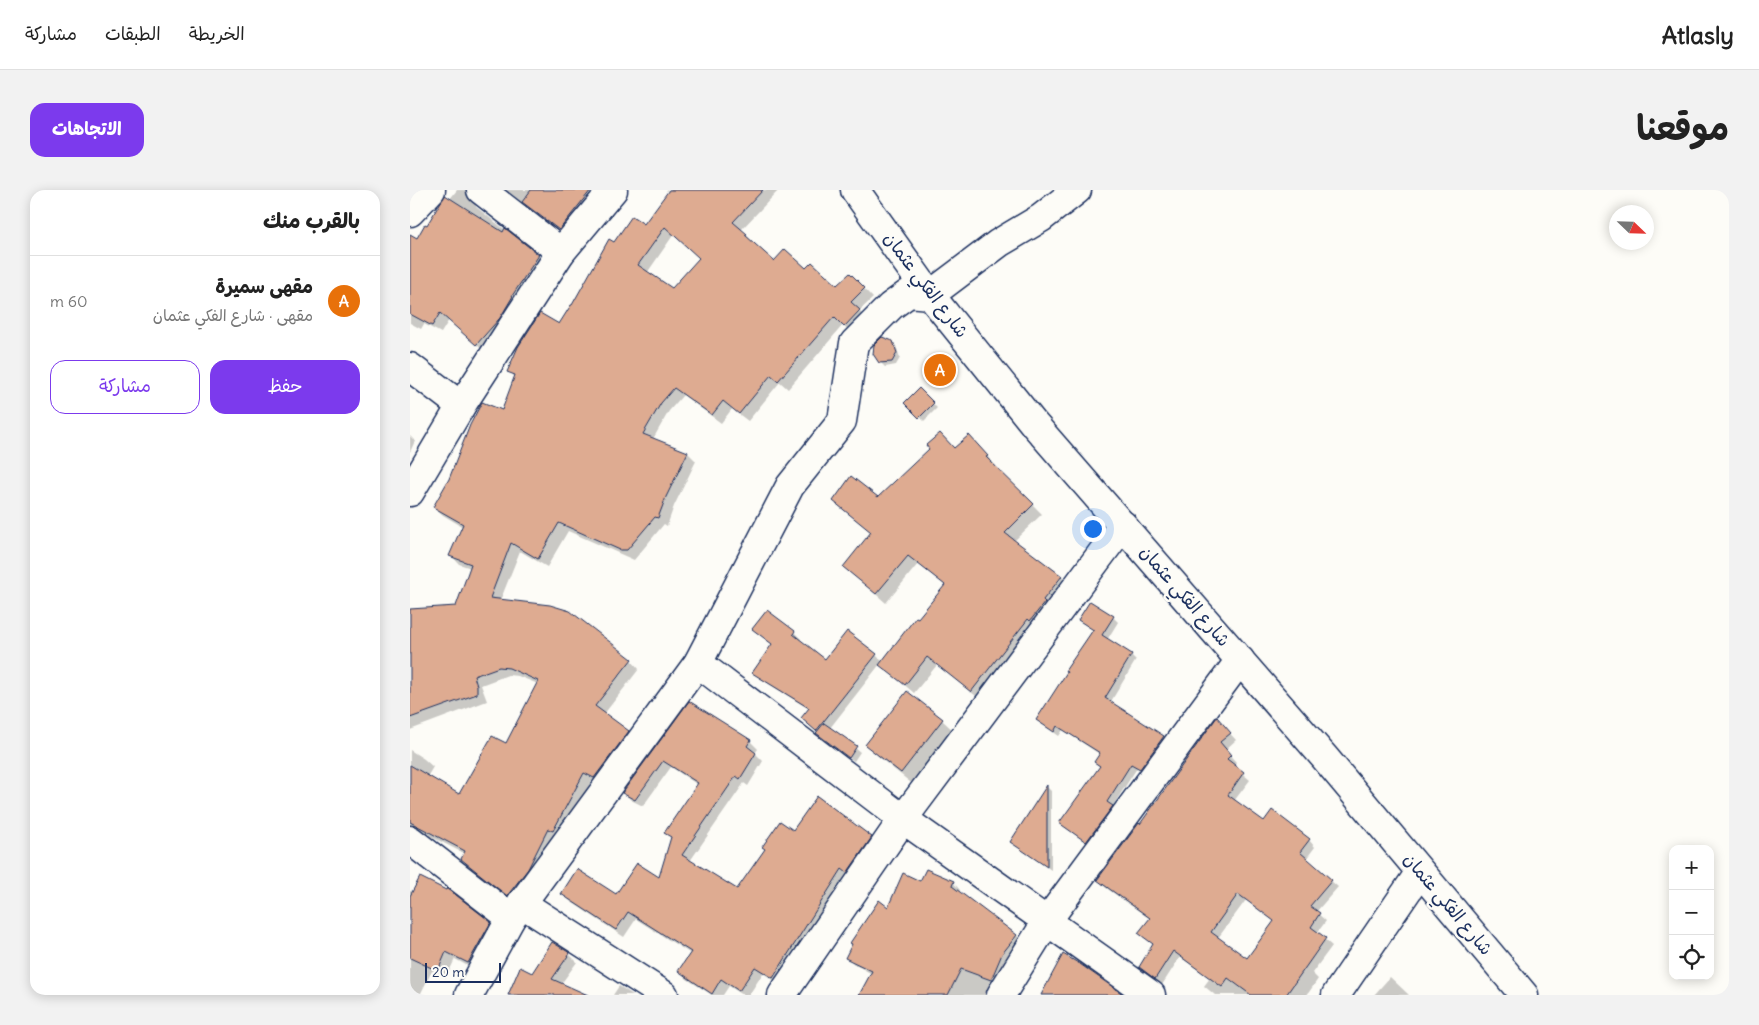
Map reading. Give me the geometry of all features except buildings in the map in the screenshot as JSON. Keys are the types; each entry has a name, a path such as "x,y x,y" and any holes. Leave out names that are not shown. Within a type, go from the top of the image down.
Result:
{"street":[{"path":"410,212 431,190"},
{"path":"480,190 561,252"},
{"path":"410,492 461,406 561,252 613,190"},
{"name":"شارع الفكي عثمان","path":"855,190 930,295 1034,424 1240,660 1524,995"},
{"path":"469,995 516,910 698,663 790,486 842,421 854,343 892,306 909,293 930,295 999,243 1041,218 1077,190"},
{"path":"410,367 461,406"},
{"path":"782,995 903,819 1123,525"},
{"path":"1001,995 1047,922 1240,660"},
{"path":"698,663 903,819 1047,922 1137,991"},
{"path":"411,843 516,910 664,995"},
{"path":"1336,995 1420,872"}],"place":[{"name":"مقهى سميرة","path":"940,370"}]}
